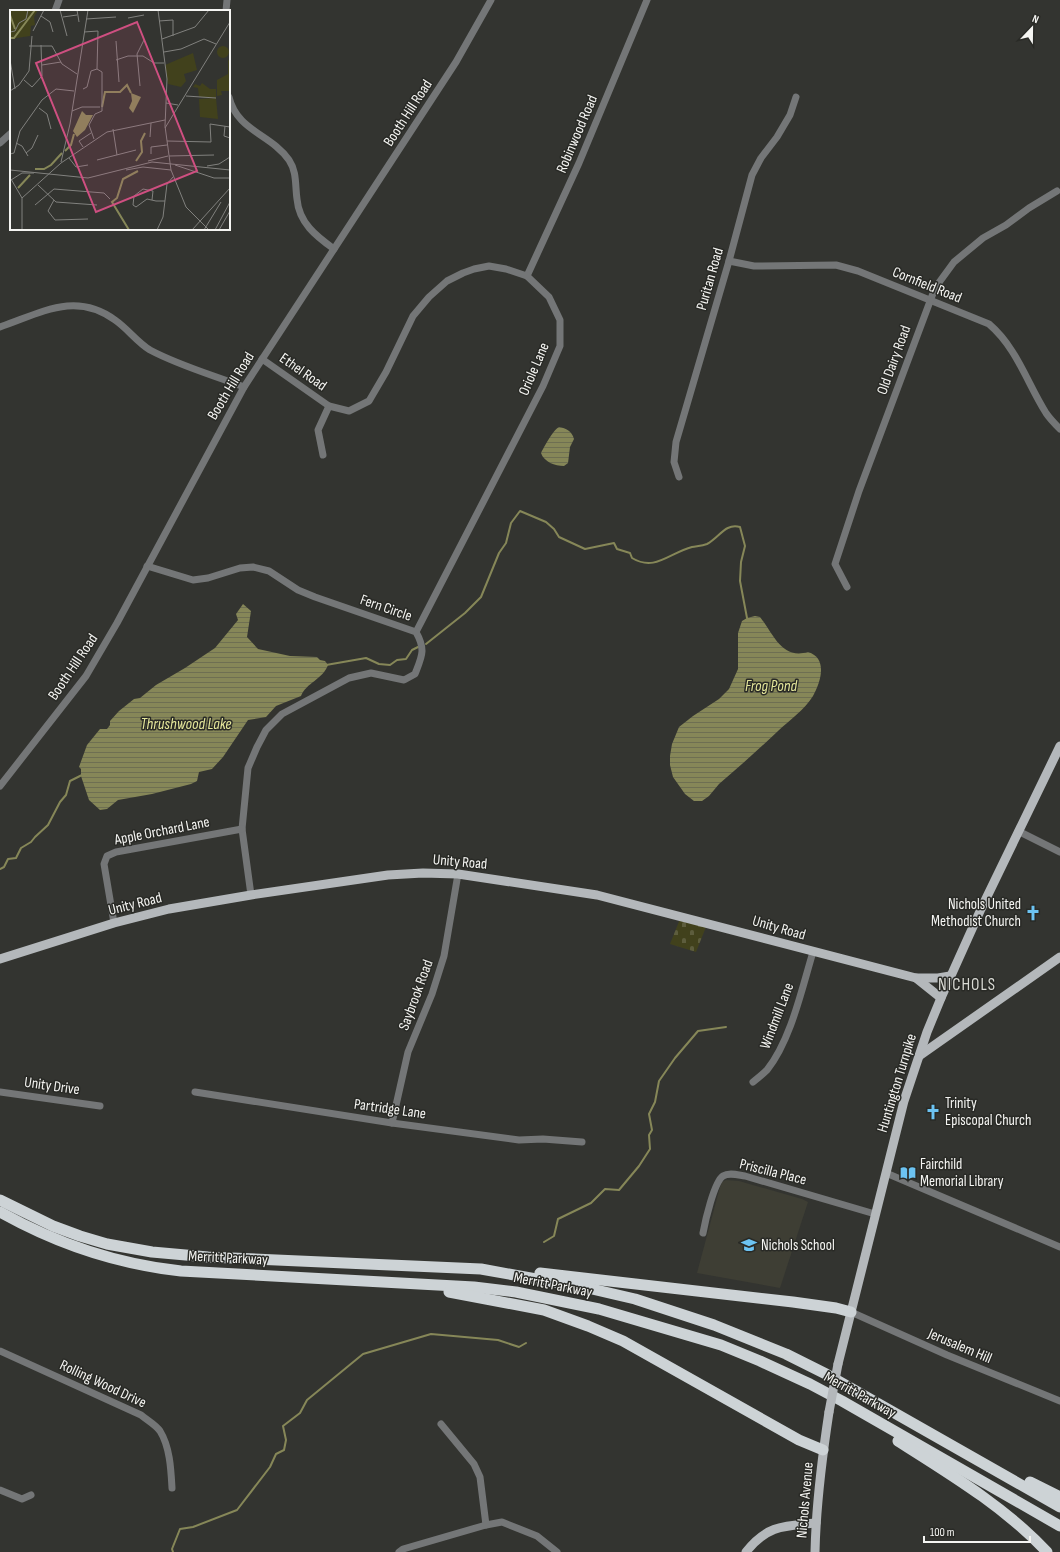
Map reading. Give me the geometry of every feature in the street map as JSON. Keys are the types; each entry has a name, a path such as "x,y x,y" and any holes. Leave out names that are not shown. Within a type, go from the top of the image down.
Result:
{"highway":[{"name":"Merritt Parkway","path":"0,1200 53,1226 80,1236 107,1244 152,1252 208,1257 481,1269 592,1289 635,1299 684,1314 745,1336 786,1354 826,1374 1060,1507"},
{"name":"Merritt Parkway","path":"0,1212 47,1237 119,1261 158,1268 474,1287 516,1292 598,1309 721,1345 810,1384 1060,1526"},
{"path":"481,1269 523,1271 606,1280 800,1303 836,1308 851,1312"},
{"path":"407,1284 544,1310 588,1326 623,1341 799,1440 823,1450"},
{"path":"870,1417 893,1438 987,1500 1011,1518 1047,1552"},
{"path":"909,1421 959,1444 1060,1497"}],"main road":[{"name":"Huntington Turnpike","path":"823,1450 838,1364 904,1101 919,1056 950,976 1018,831 1060,746"},
{"name":"Unity Road","path":"0,959 114,923 169,909 251,895 388,875 422,873 458,874 597,895 916,978 938,978 950,976"},
{"path":"919,1056 1060,957"},
{"name":"Unity Road","path":"916,978 941,998"},
{"name":"Nichols Avenue","path":"815,1552 823,1450"},
{"path":"746,1552 763,1534 776,1528 816,1524"}],"street":[{"path":"55,10 59,0"},
{"path":"226,10 227,0"},
{"name":"Booth Hill Road","path":"0,786 86,676 117,623 146,566 244,387 456,62 491,0"},
{"name":"Robinwood Road","path":"527,276 579,163 647,0"},
{"name":"Puritan Road","path":"679,477 674,462 676,442 729,261 752,175 761,158 777,137 790,115 796,97"},
{"path":"230,101 232,108 241,120 278,148 288,160 295,176 297,199 301,215 306,225 318,238 334,249"},
{"path":"0,143 10,134"},
{"name":"Old Dairy Road","path":"848,587 835,564 859,491 935,288 954,262 983,238 1006,225 1028,208 1057,191"},
{"name":"Cornfield Road","path":"729,261 754,266 836,265 858,270 989,324 999,332 1016,355 1046,413 1060,429"},
{"name":"Oriole Lane","path":"329,406 349,411 368,401 386,372 413,316 429,297 447,281 463,272 489,266 506,268 527,276 549,297 560,320 560,346 543,386 416,632"},
{"path":"0,327 58,307 84,306 99,311 116,321 149,349 168,358 244,387"},
{"name":"Ethel Road","path":"262,359 329,406"},
{"path":"323,455 318,430 329,406"},
{"name":"Fern Circle","path":"146,566 193,580 208,578 240,568 253,567 269,571 298,590 416,632 421,642 423,654 415,674 404,680 370,673 349,678 282,714 266,730 248,768 242,829 251,895"},
{"name":"Apple Orchard Lane","path":"114,923 104,864 107,856 116,852 242,829"},
{"path":"1018,831 1060,852"},
{"name":"Saybrook Road","path":"392,1123 408,1052 432,994 444,956 458,874"},
{"name":"Windmill Lane","path":"753,1082 766,1070 778,1052 790,1027 813,952"},
{"name":"Unity Drive","path":"0,1092 100,1106"},
{"name":"Partridge Lane","path":"195,1092 392,1123 519,1140 543,1139 582,1142"},
{"path":"886,1173 1060,1247"},
{"name":"Priscilla Place","path":"703,1233 715,1188 719,1179 724,1175 732,1174 745,1176 875,1214"},
{"name":"Jerusalem Hill","path":"851,1312 947,1355 1060,1401"},
{"name":"Rolling Wood Drive","path":"0,1351 141,1415 160,1430 167,1447 172,1488"},
{"path":"441,1424 474,1464 480,1477 486,1525"},
{"path":"0,1490 22,1499 31,1495"},
{"path":"399,1552 403,1549 486,1525 502,1522 538,1536 557,1552"}],"shaded area":[{"name":"Nichols School","path":"726,1180 739,1181 808,1202 780,1288 697,1273 720,1187 722,1182"}],"green space":[{"path":"682,914 708,922 696,952 670,944"}],"water":[{"path":"559,427 568,430 574,439 570,447 568,463 564,466 550,463 542,456 541,453 551,435"},
{"name":"Thrushwood Lake","path":"243,604 251,611 247,637 258,649 290,656 317,657 320,660 325,661 328,665 326,670 303,692 301,696 276,706 266,717 248,720 223,757 212,769 199,772 197,781 191,784 152,794 118,800 107,809 100,810 89,800 81,776 81,769 79,767 87,745 100,729 107,729 110,725 110,721 119,711 134,699 140,698 156,685 215,648 238,620 236,614"},
{"name":"Frog Pond","path":"755,616 760,617 784,649 799,653 808,652 814,655 818,659 820,665 820,678 810,701 797,714 719,784 709,796 702,801 694,801 685,794 673,777 670,765 672,744 679,727 719,699 729,689 738,669 738,633 742,621"}],"waterway":[{"path":"426,644 465,613 481,597 499,553 506,543 511,523 520,511 546,522 554,529 559,537 585,549 614,543 617,549 630,553 632,558 640,562 648,563 662,560 692,547 707,544 726,529 735,526 740,527 745,546 741,562 740,581 747,618"},
{"path":"326,665 366,658 379,664 390,665 397,660 406,659 412,650 418,647"},
{"path":"0,869 4,867 8,859 16,858 21,848 31,842 48,825 60,802 66,795 70,781 82,775"},
{"path":"544,1242 554,1236 558,1219 591,1203 605,1189 619,1190 639,1166 650,1149 649,1135 652,1130 649,1114 655,1102 659,1081 675,1058 698,1031 726,1027"},
{"path":"173,1552 172,1549 180,1529 193,1527 237,1510 270,1467 276,1454 284,1450 286,1440 283,1426 300,1413 307,1400 363,1354 431,1334 498,1340 519,1347 526,1343"}],"place":[{"name":"Nichols United Methodist Church","path":"1033,913"},
{"name":"Trinity Episcopal Church","path":"933,1112"},
{"name":"Fairchild Memorial Library","path":"908,1173"},
{"name":"Nichols School","path":"749,1245"}],"district":[{"name":"NICHOLS","path":"967,985"}]}
